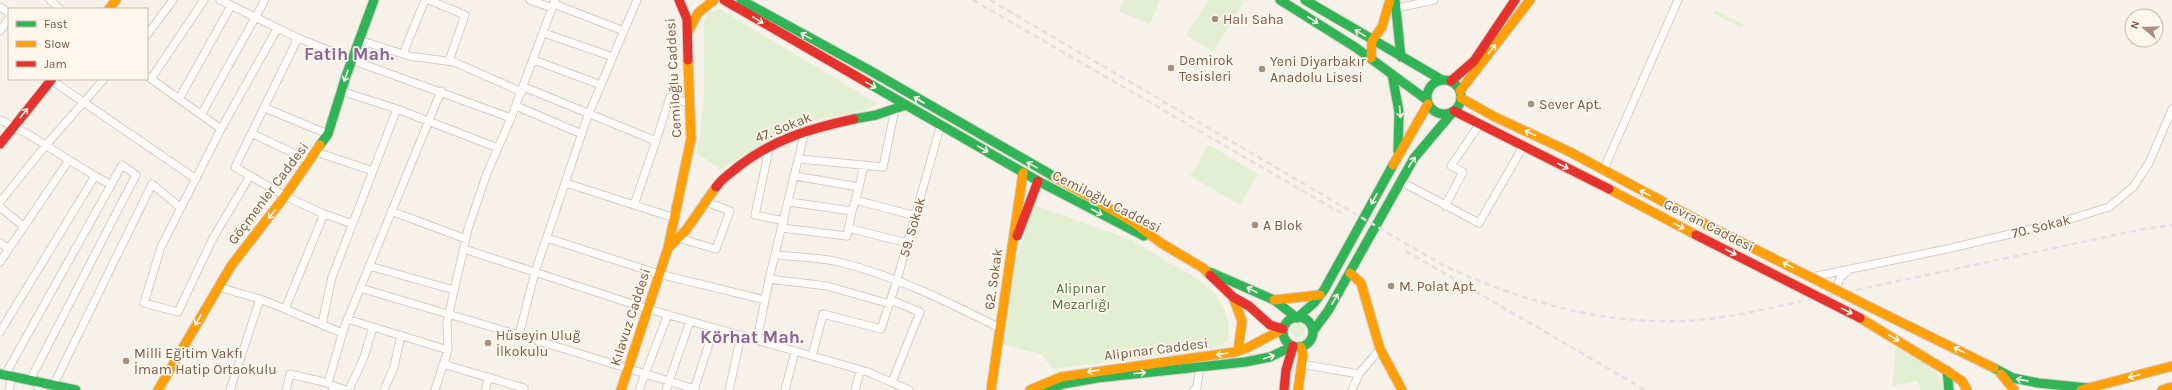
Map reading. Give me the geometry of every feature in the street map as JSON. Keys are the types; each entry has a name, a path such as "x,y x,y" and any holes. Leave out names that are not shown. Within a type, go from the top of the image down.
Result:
{"main road":[{"path":"110,8 116,0"},
{"name":"Göçmenler Caddesi","path":"158,390 231,266 286,196 328,134 341,91 374,0"},
{"name":"Cemiloğlu Caddesi","path":"667,251 691,139 687,19 679,0"},
{"path":"687,33 694,17 703,6 714,0"},
{"name":"Cemiloğlu Caddesi","path":"724,0 941,124 1023,173 1129,229 1161,243"},
{"name":"Cemiloğlu Caddesi","path":"741,0 869,70 1024,161 1083,193 1133,222 1161,243"},
{"path":"1280,0 1371,58 1428,102 1436,112 1441,114 1453,112"},
{"path":"1305,0 1372,41 1446,80 1461,94 1493,116 1570,152 1612,176 1705,224 1836,288 1872,308 2013,378 2038,383 2088,388"},
{"path":"1371,58 1372,41 1382,27 1390,0"},
{"path":"1298,390 1303,355 1297,347 1284,338 1283,329 1287,322 1297,318 1320,295 1428,102 1429,89 1437,81 1446,80 1474,61 1515,0"},
{"path":"1284,390 1286,370 1297,347 1308,343 1312,331 1328,311 1414,158 1460,104 1461,94 1530,0"},
{"path":"1396,4 1401,57"},
{"path":"1392,74 1399,102 1401,123 1398,155"},
{"path":"0,144 51,80"},
{"name":"47. Sokak","path":"667,251 686,230 721,180 756,152 805,131 876,115 906,105"},
{"name":"Gevran Caddesi","path":"1453,112 1478,126 1523,146 1606,187 1696,235 1860,318 1962,381 1967,390"},
{"name":"62. Sokak","path":"991,390 1023,173"},
{"path":"1606,187 1612,176"},
{"path":"1011,251 1038,181"},
{"path":"1161,243 1203,268 1274,300 1297,318 1306,320 1312,331"},
{"name":"Kılavuz Caddesi","path":"621,390 667,251"},
{"path":"1203,268 1233,297 1248,306 1270,325 1283,329"},
{"path":"1350,272 1361,283 1380,349 1402,390"},
{"path":"1274,300 1320,295"},
{"path":"1233,297 1242,321 1238,351"},
{"name":"Alipınar Caddesi","path":"1030,390 1061,377 1100,370 1196,359 1238,351 1247,348 1283,329"},
{"name":"Alipınar Caddesi","path":"1047,390 1063,384 1097,378 1246,362 1270,357 1297,347"},
{"path":"2079,390 2172,366"},
{"path":"1994,368 2014,390"},
{"path":"1947,371 1949,390"},
{"path":"6,375 40,381 76,390"},
{"path":"2162,390 2172,387"}],"street":[{"path":"50,0 59,8"},
{"path":"148,34 173,0"},
{"path":"204,0 149,78 221,129"},
{"path":"220,0 298,38 352,60 441,91 511,118"},
{"path":"201,115 265,0"},
{"path":"403,54 425,0"},
{"path":"429,0 465,15 449,61"},
{"path":"530,0 554,4 624,31"},
{"path":"519,335 535,272 589,113 637,0"},
{"path":"1396,4 1434,0"},
{"path":"1603,171 1678,0"},
{"path":"435,390 448,350 447,322 466,239 488,174 523,89 554,4"},
{"path":"179,99 231,6"},
{"path":"0,31 8,19"},
{"path":"250,176 213,238 178,312 144,303 161,247 221,129 277,28"},
{"path":"544,33 613,57"},
{"path":"298,38 253,134 235,167 286,196 324,214 353,224"},
{"path":"359,40 403,54 449,61 589,113 656,141"},
{"path":"534,60 601,85"},
{"path":"53,80 83,103 196,179"},
{"path":"0,202 46,145 103,80"},
{"path":"341,91 428,120 498,148"},
{"path":"331,386 342,333 441,91"},
{"path":"634,205 670,96 691,104"},
{"path":"516,106 582,134"},
{"path":"265,108 328,134"},
{"path":"799,159 883,167 895,108"},
{"path":"322,324 332,277 397,109"},
{"name":"70. Sokak","path":"1812,277 1962,246 2061,222 2109,207 2133,188 2149,162 2172,109"},
{"path":"0,120 46,145 95,176 111,184"},
{"name":"59. Sokak","path":"812,356 823,314 881,329 891,302 941,124"},
{"path":"1445,206 1463,172 1451,166 1478,126"},
{"path":"757,340 769,279 789,202 805,131"},
{"path":"253,134 310,161"},
{"path":"770,145 755,215 783,225 847,236 864,165"},
{"path":"1400,181 1445,206 1479,222 1523,146"},
{"path":"316,152 373,172"},
{"path":"0,262 69,160"},
{"path":"9,390 6,375 122,165 136,175 30,380"},
{"path":"0,332 95,176"},
{"path":"795,176 859,187"},
{"path":"566,183 675,218"},
{"path":"54,384 152,184 181,208"},
{"path":"856,200 916,216"},
{"path":"678,238 716,249 730,211 706,202"},
{"path":"789,202 852,211"},
{"path":"0,207 24,227"},
{"path":"391,211 466,239"},
{"path":"285,309 324,214"},
{"path":"848,228 907,243"},
{"path":"547,238 659,274 765,300"},
{"path":"0,243 9,249"},
{"path":"464,249 648,309 860,371 892,382 909,390"},
{"path":"775,255 838,261 897,280 934,294 1000,328"},
{"path":"369,266 454,290"},
{"path":"1836,288 1845,271 1855,267"},
{"path":"769,279 827,286 891,302 920,312 892,382"},
{"path":"218,286 260,299 342,333"},
{"path":"360,288 519,335 694,390 714,328"},
{"path":"230,390 260,299"},
{"path":"639,390 668,314"},
{"path":"348,319 448,350"},
{"path":"666,390 690,321"},
{"path":"349,390 364,357 373,327"},
{"path":"384,390 394,367 401,335"},
{"path":"729,390 741,335"},
{"path":"1352,390 1359,374 1380,349"},
{"path":"785,390 795,351"},
{"path":"444,364 489,377 512,387 524,388 523,390"},
{"path":"1301,364 1359,374"},
{"path":"1196,389 1200,366"},
{"path":"855,390 860,371"},
{"path":"286,390 290,374 346,390"},
{"path":"485,390 489,377"},
{"path":"38,390 40,381"}],"green space":[{"path":"1124,0 1160,0 1150,24 1119,12"},
{"name":"Halı Saha","path":"1208,0 1240,0 1244,2 1213,52 1186,35"},
{"path":"720,9 878,104 853,113 810,122 786,131 742,156 721,170 697,153 703,104 704,22 708,13"},
{"path":"1715,10 1744,25 1742,28 1714,14"},
{"path":"1209,145 1258,174 1240,205 1190,176"},
{"name":"Alipınar Mezarlığı","path":"1034,205 1132,240 1191,275 1215,293 1223,306 1229,324 1228,341 1220,347 1053,369 1041,354 1003,345 1016,263"},
{"path":"1298,323 1303,325 1305,330 1303,335 1298,337 1293,335 1291,330 1293,325"},
{"path":"1896,347 1933,370 1942,383 1943,390 1921,390 1917,381 1892,386"}],"railway":[{"path":"973,0 1341,213"},
{"path":"990,0 1446,267 1503,290 1560,308 1589,314 1649,321 1687,321 1737,315 2144,229 2172,225"},
{"path":"1406,251 1645,390"}],"traffic: fast":[{"path":"320,145 328,134 346,76 374,0"},
{"path":"741,0 869,70 1055,177"},
{"path":"1280,0 1355,47 1427,100"},
{"path":"1305,0 1442,80"},
{"path":"1395,0 1401,57"},
{"path":"1392,74 1399,112 1398,151"},
{"path":"1441,80 1447,80 1451,81 1458,87 1461,97 1460,104 1454,111 1447,114 1441,114 1437,113 1430,107 1427,100 1427,94 1428,90 1434,83 1441,80"},
{"path":"868,83 1038,181 1144,236"},
{"path":"854,119 876,115 906,105"},
{"path":"1313,331 1328,311 1414,158 1452,113"},
{"path":"1210,272 1274,300 1297,318 1314,303 1324,290 1393,165"},
{"path":"1298,317 1304,318 1312,326 1313,332 1312,338 1304,346 1298,347 1292,346 1284,338 1283,332 1284,326 1292,318 1298,317"},
{"path":"1047,390 1063,384 1097,378 1245,362 1270,357 1293,346"},
{"path":"1994,368 2013,378 2038,383 2088,388"},
{"path":"1947,371 1949,390"},
{"path":"0,374 76,390"}],"traffic: slow":[{"path":"110,8 116,0"},
{"path":"688,32 698,13 714,0"},
{"path":"1371,58 1372,41 1382,27 1390,0"},
{"path":"1460,91 1530,0"},
{"path":"668,248 691,139 688,60"},
{"path":"1461,98 1493,116 1570,152 1705,224"},
{"path":"1393,165 1428,104"},
{"path":"158,390 231,266 285,196 320,145"},
{"path":"991,390 1023,173"},
{"path":"1055,177 1133,222 1161,243 1203,268 1210,275"},
{"path":"621,390 668,248 686,230 716,187"},
{"path":"1609,189 1696,235"},
{"path":"1705,224 1872,308"},
{"path":"1350,273 1361,283 1380,349 1402,390"},
{"path":"1274,300 1320,295"},
{"path":"1233,297 1242,321 1238,351"},
{"path":"1872,308 1994,368"},
{"path":"1860,318 1947,371"},
{"path":"1030,390 1061,377 1235,352 1247,348 1283,329"},
{"path":"1298,390 1303,355 1301,347"},
{"path":"2081,390 2172,366"},
{"path":"1947,371 1962,381 1967,390"},
{"path":"2001,374 2014,390"},
{"path":"2162,390 2172,387"}],"traffic: jam":[{"path":"679,0 687,19 688,60"},
{"path":"724,0 868,83"},
{"path":"1451,81 1474,61 1515,0"},
{"path":"0,144 51,80"},
{"path":"1454,111 1609,189"},
{"path":"716,187 724,178 739,166 780,142 823,126 854,119"},
{"path":"1017,236 1038,181"},
{"path":"1696,235 1860,318"},
{"path":"1210,275 1233,297 1249,306 1270,325 1283,329"},
{"path":"1284,390 1286,370 1293,346"}],"place":[{"name":"Halı Saha","path":"1215,19"},
{"name":"Demirok Tesisleri","path":"1171,68"},
{"name":"Yeni Diyarbakır Anadolu Lisesi","path":"1262,69"},
{"name":"Sever Apt.","path":"1531,104"},
{"name":"A Blok","path":"1255,225"},
{"name":"M. Polat Apt.","path":"1391,286"},
{"name":"Hüseyin Uluğ İlkokulu","path":"488,343"},
{"name":"Milli Eğitim Vakfı İmam Hatip Ortaokulu","path":"126,361"}],"district":[{"name":"Fatih Mah.","path":"349,54"},
{"name":"Körhat Mah.","path":"752,337"}]}
